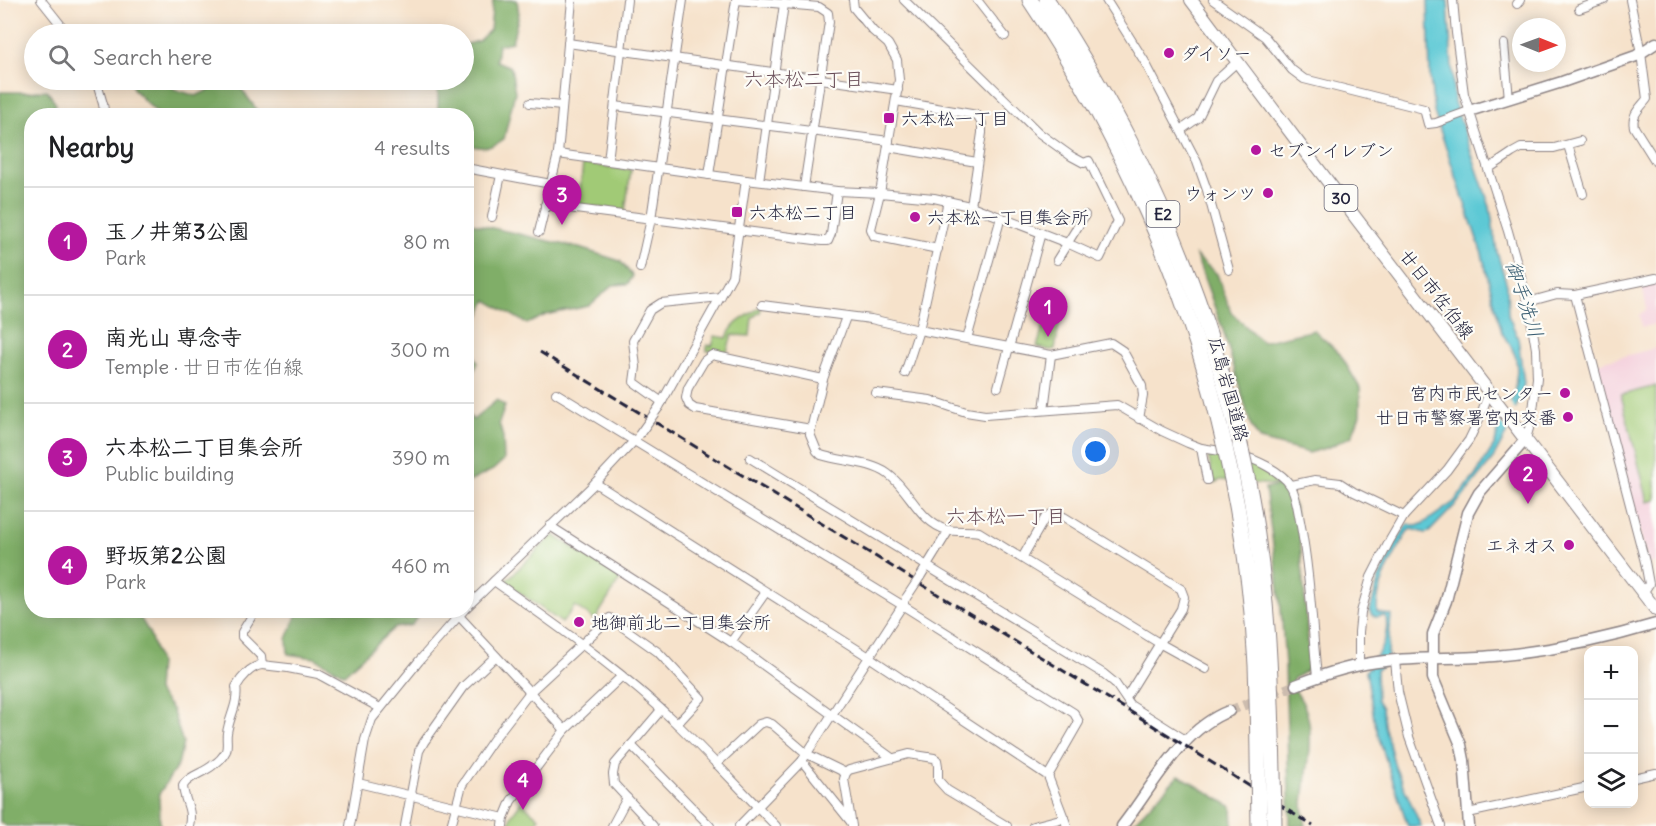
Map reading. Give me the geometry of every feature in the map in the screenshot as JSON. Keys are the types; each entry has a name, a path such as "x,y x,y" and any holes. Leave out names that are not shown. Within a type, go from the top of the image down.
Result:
{"highway":[{"name":"広島岩国道路","path":"1030,0 1096,110 1151,222 1196,339 1232,444 1258,539 1267,622 1272,706 1274,826"},
{"name":"広島岩国道路","path":"1047,0 1109,103 1165,216 1210,334 1230,405 1232,444 1253,624 1259,826"}],"main road":[{"name":"廿日市佐伯線","path":"1191,0 1656,610"}],"street":[{"path":"41,0 60,24"},
{"path":"539,232 558,154 572,0"},
{"path":"608,161 627,0"},
{"path":"640,268 651,219 683,0"},
{"path":"709,175 736,0 819,7 828,13 829,21 804,187"},
{"path":"853,0 854,8 873,31 888,44 897,60 899,80 880,193 871,229 874,236 938,249"},
{"path":"558,154 837,191 934,198 971,206 1101,258 1118,221 1089,161 1084,163 1071,156 1039,133 904,0"},
{"path":"977,0 1005,36"},
{"path":"1106,0 1145,62 1197,162 1229,270"},
{"path":"1213,0 1265,37 1292,70 1304,79 1424,109 1428,124 1563,82 1641,53 1656,43"},
{"path":"1453,0 1465,112 1488,169 1528,302 1536,349 1537,378 1532,418 1526,439 1479,494 1468,513 1446,601 1435,628 1433,678 1461,746 1469,826"},
{"path":"1579,9 1604,0"},
{"path":"1630,0 1641,53 1647,99 1634,116 1633,121 1634,127 1656,162"},
{"path":"759,181 784,4"},
{"path":"568,44 898,90"},
{"path":"1504,44 1509,99"},
{"path":"1181,130 1198,117 1216,81 1237,62"},
{"path":"99,90 104,108"},
{"path":"896,101 977,115 982,124 971,206"},
{"path":"530,103 562,106"},
{"path":"615,106 812,132 977,162"},
{"path":"1488,169 1521,148 1554,148 1580,141"},
{"path":"1568,145 1583,194"},
{"path":"474,170 550,184"},
{"path":"492,218 501,175"},
{"path":"474,601 595,483 636,438 660,404 732,276 746,180"},
{"path":"545,205 813,241 828,241 837,191"},
{"path":"905,373 919,330 948,201"},
{"path":"1057,260 1085,215"},
{"path":"967,339 1001,217"},
{"path":"998,387 1041,233"},
{"path":"1528,302 1557,294 1575,295 1656,278"},
{"path":"1575,295 1645,562 1649,584 1643,592"},
{"path":"660,404 634,382 636,367 633,341 650,310 661,303 721,297"},
{"path":"762,305 871,319 1051,355 1111,343 1123,351 1142,386 1143,396 1139,418"},
{"path":"846,317 823,379 810,434 821,455 868,465 886,472 901,486 924,515 939,527 950,531 979,532 1159,644 1206,669"},
{"path":"1044,410 1051,355"},
{"path":"812,429 695,409 689,405 686,398 688,388 704,361 712,356 823,379"},
{"path":"556,393 636,438 904,602 1074,713 1079,722 1048,776"},
{"path":"876,393 930,400 966,412 985,415 1117,405 1188,444 1253,458 1276,472 1291,485 1298,507 1317,677"},
{"path":"1362,665 1359,632 1361,612 1371,577 1404,516 1447,470 1469,440 1491,393"},
{"path":"1201,448 1207,480"},
{"path":"750,458 1104,674 1115,683 1130,705 1187,741"},
{"path":"1291,485 1315,480 1340,483 1404,516"},
{"path":"595,483 869,657 1048,776 1065,822 1033,826"},
{"path":"1022,558 1045,518 1053,513 1064,517 1182,588 1184,597 1181,609 1126,698"},
{"path":"550,526 731,642 892,758"},
{"path":"739,826 804,758 950,531"},
{"path":"494,581 582,644 622,676 677,724 776,826"},
{"path":"731,642 766,592"},
{"path":"251,618 242,632 242,637 261,656 262,665"},
{"path":"350,826 365,740 372,719 458,618"},
{"path":"468,618 496,656 565,730"},
{"path":"451,826 462,786 493,740 530,692 610,618 658,652 701,698 677,724"},
{"path":"1296,685 1362,665 1395,660 1496,656 1560,648 1656,624"},
{"path":"405,826 419,751 463,687 496,656"},
{"path":"1395,660 1398,692 1408,737 1441,826"},
{"path":"189,826 189,805 183,793 183,786 189,779 207,770 225,754 226,735 237,695 236,687 256,665 318,674 380,708"},
{"path":"358,783 455,806 503,822 511,801 565,730 622,676"},
{"path":"653,826 614,784 613,774 615,764 661,710"},
{"path":"1122,826 1157,775 1187,741 1204,724 1229,711"},
{"path":"716,764 759,724 766,722 772,724 804,758 852,824"},
{"path":"631,745 710,826"},
{"path":"852,824 844,779 846,773 849,770 909,754 937,760 938,780 947,790 1006,826"},
{"path":"804,758 846,773"},
{"path":"1638,777 1656,773"},
{"path":"1468,813 1584,788"},
{"path":"612,826 627,798"}],"shaded area":[{"path":"1656,282 1656,324 1642,327 1639,315 1647,309 1642,286"},
{"path":"1656,348 1656,562 1648,564 1597,363"}],"green space":[{"path":"493,0 517,0 519,14 512,42 498,45 496,61 511,67 515,92 504,139 495,145 478,147 474,146 474,108 438,108 438,90 474,90 474,42 490,30"},
{"path":"47,90 56,104 55,108 24,108 24,618 140,618 149,632 159,662 157,691 172,709 183,743 178,765 159,794 160,826 6,826 0,823 0,92"},
{"path":"134,90 177,90 196,96 208,90 242,90 255,108 152,108"},
{"path":"583,164 631,170 625,211 578,205"},
{"path":"474,224 579,248 620,261 633,276 628,284 613,285 589,306 546,315 527,324 487,300 474,328"},
{"path":"1196,256 1217,274 1231,312 1262,342 1314,330 1340,354 1360,388 1360,415 1352,436 1309,453 1260,440 1251,426 1223,330"},
{"path":"762,305 760,312 752,318 750,336 732,335 727,352 707,351 707,345 712,346 715,336 727,338 737,323"},
{"path":"1052,312 1061,313 1055,349 1037,347 1043,328"},
{"path":"474,355 478,362 474,372"},
{"path":"1656,386 1656,500 1648,502 1621,395"},
{"path":"497,400 505,406 499,423 503,437 504,460 493,470 474,480 474,419"},
{"path":"1208,455 1255,465 1277,481 1273,485 1220,480 1214,483"},
{"path":"1280,481 1287,488 1295,508 1300,538 1310,665 1307,670 1293,679 1292,685 1307,712 1310,727 1310,751 1303,803 1306,826 1290,826 1282,622 1265,488 1274,487"},
{"path":"553,535 621,578 595,620 575,606 562,623 505,582"},
{"path":"295,618 416,618 412,625 394,628 344,674 315,658 288,654 287,639"},
{"path":"1179,775 1232,807 1233,826 1130,826"},
{"path":"521,802 539,818 534,826 509,826 511,816"}],"water":[{"path":"1428,0 1448,0 1454,102 1490,207 1497,252 1507,285 1508,315 1518,338 1524,384 1508,431 1492,460 1462,498 1429,532 1412,529 1408,531 1387,570 1380,590 1377,612 1391,615 1387,663 1376,670 1377,701 1382,708 1395,767 1421,826 1408,826 1374,719 1366,671 1385,640 1387,625 1386,617 1376,617 1370,611 1379,578 1395,544 1408,524 1417,526 1424,523 1454,502 1475,476 1495,444 1500,418 1514,396 1517,371 1516,358 1502,333 1482,254 1434,112 1430,77"}],"pier":[{"path":"1508,399 1518,413 1510,435 1497,418"}],"tunnel":[{"path":"1229,711 1296,685"}],"railway":[{"path":"540,352 1144,720 1313,826"}],"place":[{"name":"ダイソー","path":"1169,53"},
{"name":"六本松一丁目","path":"889,118"},
{"name":"セブンイレブン","path":"1256,150"},
{"name":"ウォンツ","path":"1268,193"},
{"name":"六本松二丁目","path":"737,212"},
{"name":"六本松一丁目集会所","path":"915,217"},
{"name":"六本松二丁目集会所","path":"562,225"},
{"name":"玉ノ井第3公園","path":"1048,337"},
{"name":"宮内市民センター","path":"1565,393"},
{"name":"廿日市警察署宮内交番","path":"1568,417"},
{"name":"南光山 専念寺","path":"1528,504"},
{"name":"エネオス","path":"1569,545"},
{"name":"地御前北二丁目集会所","path":"579,622"},
{"name":"野坂第2公園","path":"523,810"}],"district":[{"name":"六本松二丁目","path":"804,78"},
{"name":"六本松一丁目","path":"1006,515"}],"water label":[{"name":"御手洗川","path":"1525,299"}]}
